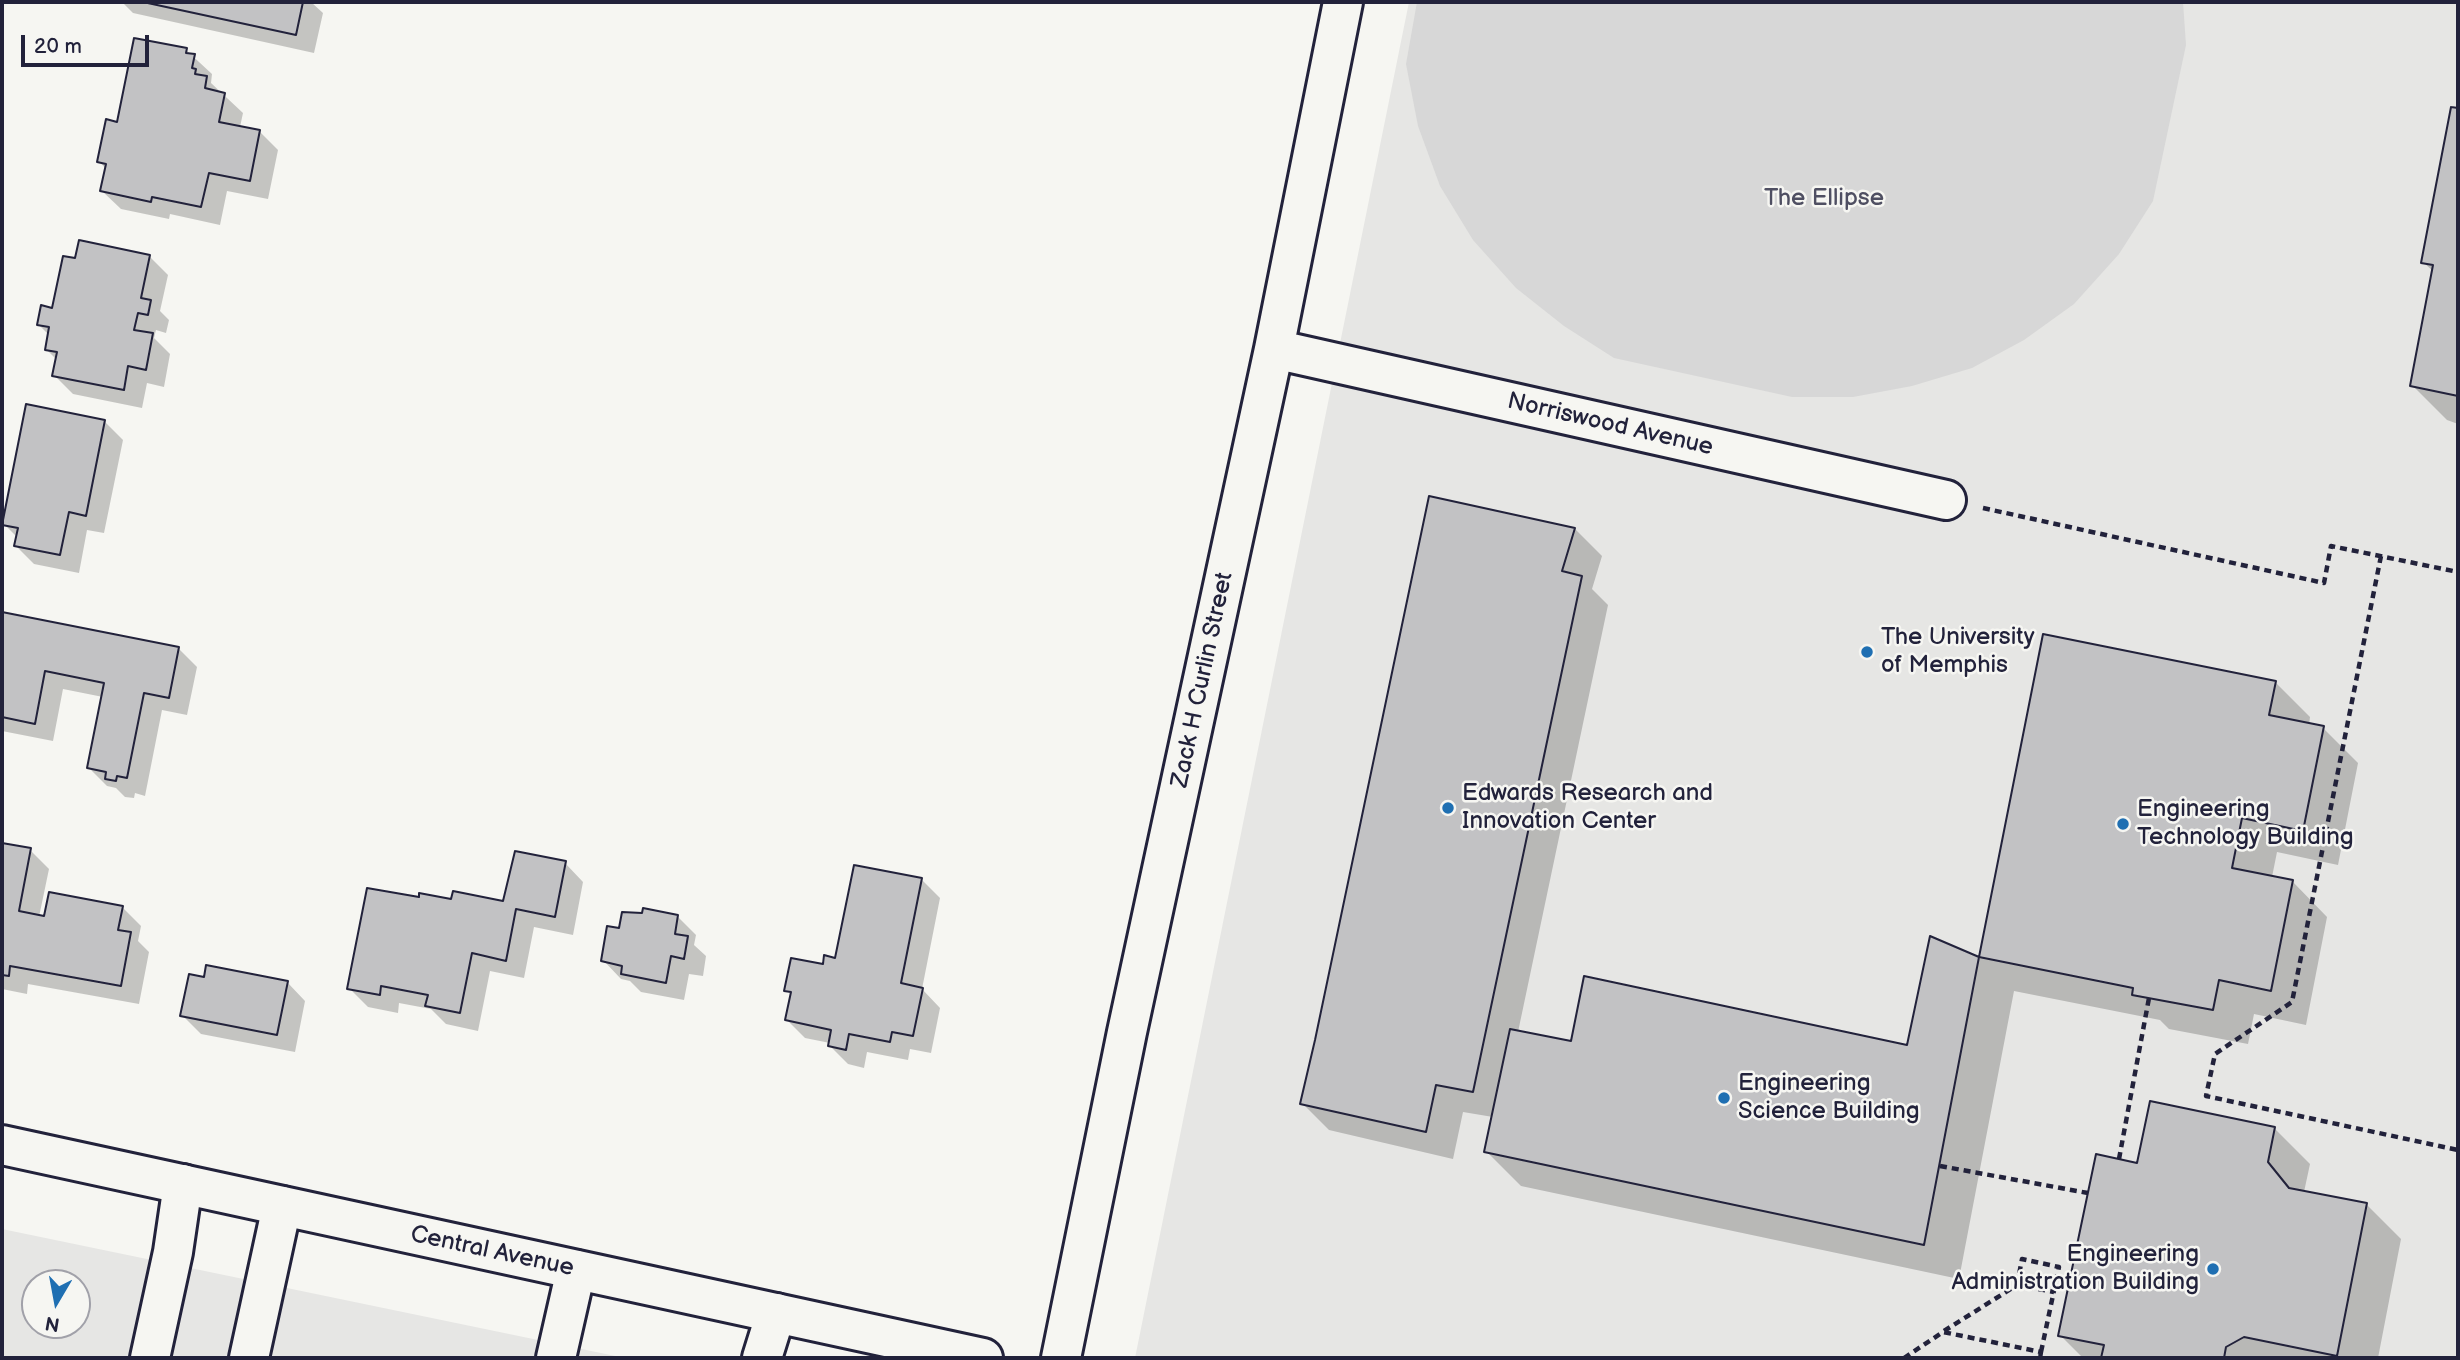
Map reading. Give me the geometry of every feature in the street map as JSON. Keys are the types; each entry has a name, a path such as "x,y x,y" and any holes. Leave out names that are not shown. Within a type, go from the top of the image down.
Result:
{"street":[{"name":"Zack H Curlin Street","path":"1062,1358 1127,1032 1274,349 1343,2"},
{"name":"Norriswood Avenue","path":"1274,349 1946,500"},
{"name":"Central Avenue","path":"2,1145 983,1358"},
{"path":"150,1358 173,1252 183,1184"},
{"path":"248,1358 282,1206"},
{"path":"556,1358 576,1270"},
{"path":"762,1358 776,1313"}],"path":[{"path":"1946,500 2324,583 2331,546 2458,572"},
{"path":"2381,556 2292,1002 2214,1054 2206,1096 2458,1150"},
{"path":"2119,1159 2149,998"},
{"path":"1940,1166 2088,1193"},
{"path":"2017,1285 2022,1259 2059,1267 2040,1358"},
{"path":"1905,1358 2017,1285 2054,1292"},
{"path":"1943,1332 2042,1352"}],"shaded area":[{"name":"The University of Memphis","path":"1409,2 2458,2 2458,1358 1135,1358"},
{"path":"2,1229 625,1358 2,1358"}],"green space":[{"name":"The Ellipse","path":"1417,2 2183,2 2186,45 2153,201 2119,254 2074,304 2024,340 1972,368 1912,386 1853,397 1792,397 1614,358 1564,326 1516,288 1473,240 1440,186 1418,126 1406,64"}],"building":[{"path":"143,2 303,2 296,35"},
{"path":"134,38 187,48 186,53 195,54 192,68 196,69 195,74 207,76 205,88 225,93 219,122 260,130 250,181 209,173 201,207 152,197 151,202 100,191 106,164 97,162 106,119 117,122"},
{"path":"2451,107 2458,108 2458,396 2410,386 2433,265 2421,263"},
{"path":"79,240 150,255 141,298 151,300 148,315 138,313 134,330 153,333 146,370 128,366 124,390 52,376 57,352 45,350 49,327 37,325 41,305 52,308 63,256 75,258"},
{"path":"26,404 105,420 86,516 69,512 60,555 14,546 18,528 2,525"},
{"name":"Edwards Research and Innovation Center","path":"1429,496 1575,528 1562,571 1582,576 1473,1092 1436,1085 1426,1132 1300,1104"},
{"path":"2,612 179,647 169,698 144,693 127,778 117,776 116,781 105,779 106,772 87,768 104,683 45,671 35,724 2,717"},
{"name":"Engineering Technology Building","path":"2043,634 2276,681 2269,715 2324,726 2303,831 2242,818 2232,868 2293,880 2271,991 2219,980 2213,1010 2132,995 2133,988 1979,957"},
{"path":"2,843 31,848 19,911 44,916 49,892 123,906 118,930 131,932 121,986 10,966 9,976 2,975"},
{"path":"515,851 566,861 555,917 516,909 506,961 472,953 460,1013 425,1006 428,995 381,986 380,995 347,989 367,888 419,897 419,893 451,899 453,891 503,901"},
{"path":"854,865 922,878 901,983 923,988 913,1036 892,1032 890,1042 849,1034 846,1050 828,1046 831,1030 785,1020 791,992 784,991 791,958 823,964 824,955 835,958"},
{"path":"643,908 678,915 675,934 688,936 684,959 671,956 666,983 621,974 622,966 601,961 607,926 619,928 622,912 642,913"},
{"name":"Engineering Science Building","path":"1930,936 1979,957 1924,1245 1484,1152 1510,1029 1571,1041 1584,976 1907,1045"},
{"path":"206,965 288,981 277,1035 180,1016 189,974 204,977"},
{"name":"Engineering Administration Building","path":"2150,1101 2275,1127 2268,1162 2289,1188 2367,1203 2337,1356 2244,1337 2226,1347 2224,1358 2101,1358 2104,1345 2058,1336 2096,1154 2137,1163"}],"place":[{"name":"The University of Memphis","path":"1867,652"},
{"name":"Edwards Research and Innovation Center","path":"1448,808"},
{"name":"Engineering Technology Building","path":"2123,824"},
{"name":"Engineering Science Building","path":"1724,1098"},
{"name":"Engineering Administration Building","path":"2213,1269"}]}
